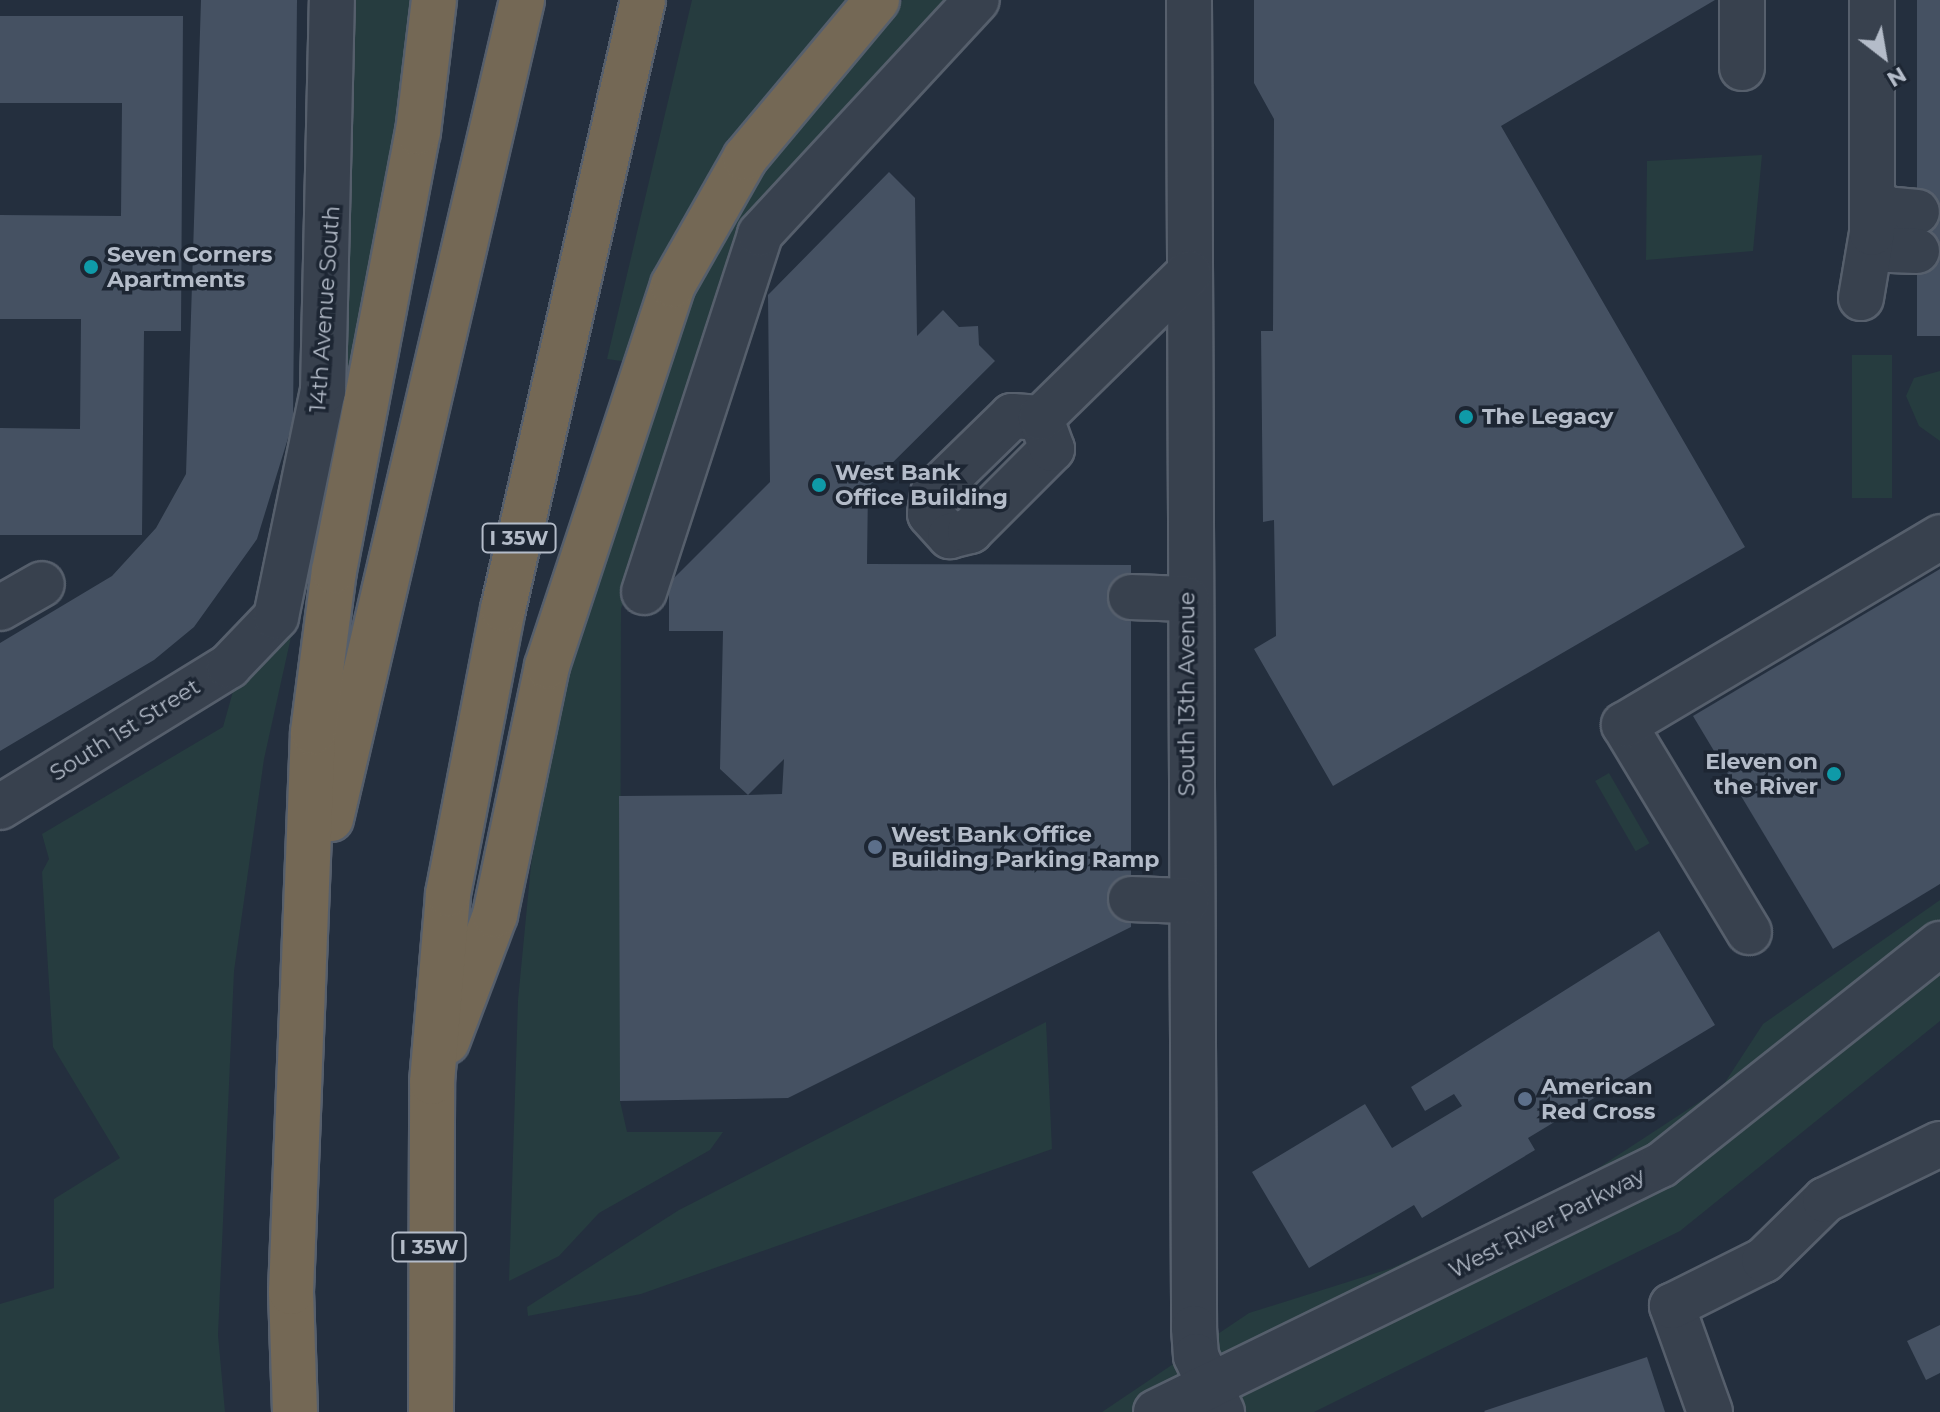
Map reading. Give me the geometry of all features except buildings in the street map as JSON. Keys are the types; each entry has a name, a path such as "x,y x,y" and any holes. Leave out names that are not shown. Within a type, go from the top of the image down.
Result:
{"highway":[{"path":"295,1412 301,1045 313,732 334,571 418,132 434,0"},
{"path":"301,1045 347,731 522,0"},
{"name":"I 35W","path":"431,1412 432,1082 448,894 469,766 643,0"},
{"path":"432,1082 495,915 547,666 673,285 745,158 877,0"}],"street":[{"name":"14th Avenue South","path":"249,652 276,617 323,391 332,0"},
{"path":"644,592 760,234 977,0"},
{"name":"South 13th Avenue","path":"1189,0 1187,901 1194,1328 1196,1356 1216,1398"},
{"path":"1742,0 1742,68"},
{"path":"1861,298 1872,214 1872,0"},
{"path":"1872,214 1884,209 1917,231"},
{"path":"1041,418 1189,273"},
{"path":"1749,932 1624,725 1940,537"},
{"path":"0,608 42,584"},
{"path":"1131,597 1187,599"},
{"name":"South 1st Street","path":"0,807 249,652"},
{"path":"1131,899 1187,901"},
{"name":"West River Parkway","path":"1156,1412 1216,1398 1661,1165 1940,944"},
{"path":"1710,1412 1672,1306 1764,1260 1825,1200 1940,1144"}],"green space":[{"path":"350,0 427,0 346,378"},
{"path":"692,0 850,0 767,95 726,157 628,362 607,359"},
{"path":"903,0 955,0 745,217 621,609 620,1101 627,1132 723,1132 710,1150 599,1213 559,1256 509,1281 518,1000 531,865 566,664 684,291 811,93"},
{"path":"1762,155 1753,251 1646,260 1647,161"},
{"path":"1852,355 1892,355 1892,498 1852,498"},
{"path":"1940,371 1940,441 1919,426 1906,396 1914,378"},
{"path":"291,637 264,759 234,971 218,1335 225,1412 0,1412 0,1304 54,1288 54,1199 120,1158 53,1047 42,872 49,859 42,834 223,727 237,677"},
{"path":"1609,773 1650,843 1636,851 1595,781"},
{"path":"1940,900 1940,1021 1680,1231 1314,1412 1102,1412 1249,1313 1392,1268 1580,1180 1722,1087 1763,1024"},
{"path":"1046,1022 1052,1149 641,1294 528,1316 527,1307 679,1210"}],"place":[{"name":"Seven Corners Apartments","path":"91,267"},
{"name":"The Legacy","path":"1466,417"},
{"name":"West Bank Office Building","path":"819,485"},
{"name":"Eleven on the River","path":"1834,774"},
{"name":"West Bank Office Building Parking Ramp","path":"875,847"},
{"name":"American Red Cross","path":"1525,1099"}]}
